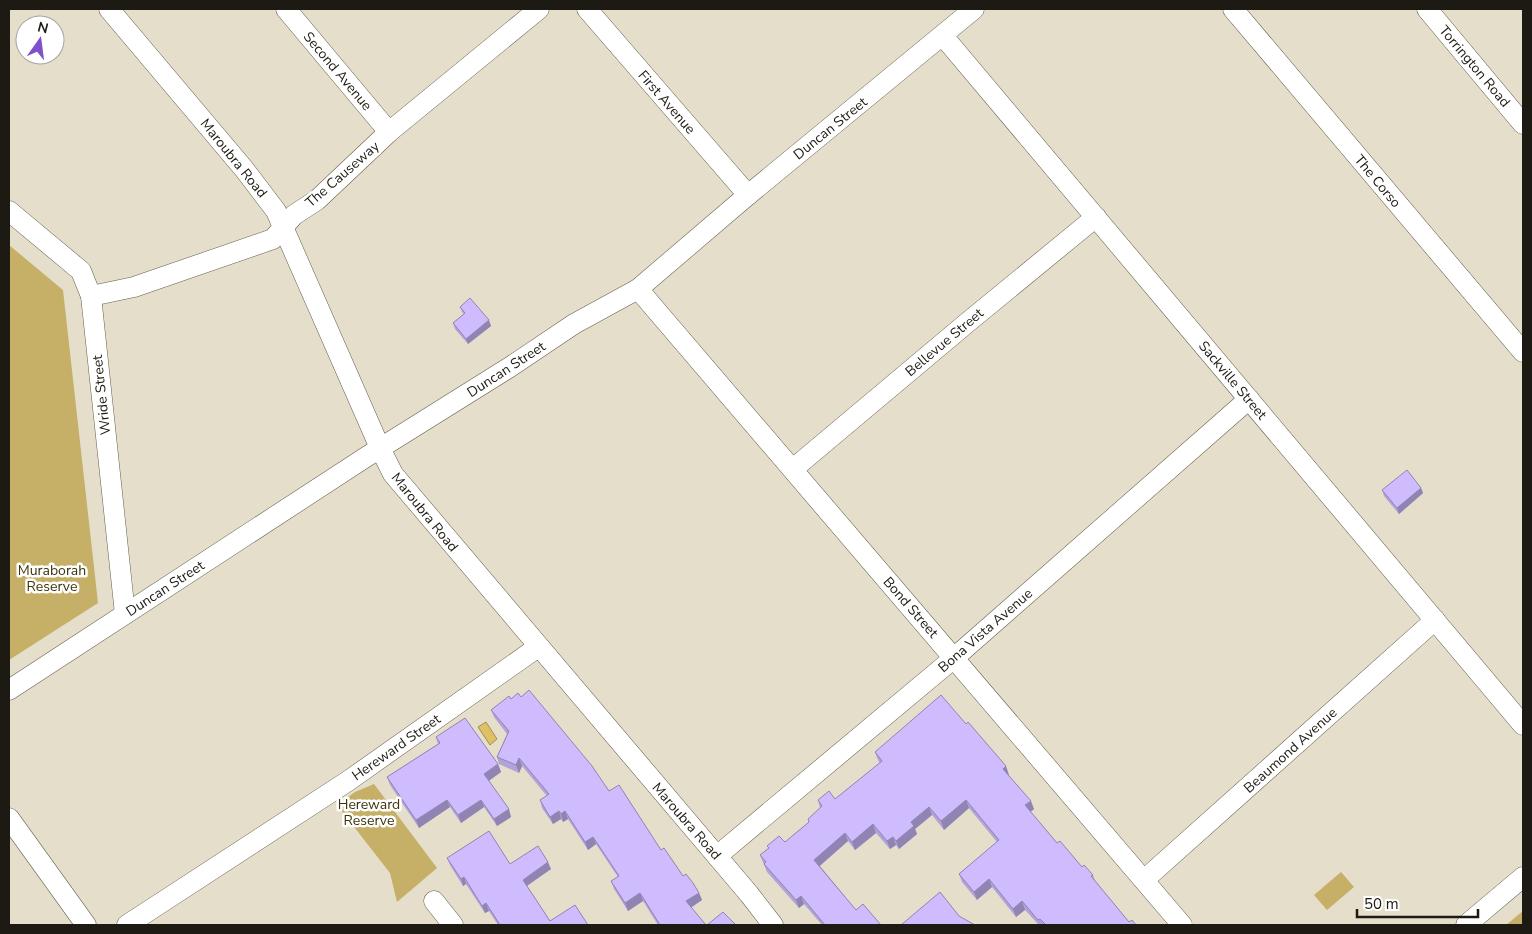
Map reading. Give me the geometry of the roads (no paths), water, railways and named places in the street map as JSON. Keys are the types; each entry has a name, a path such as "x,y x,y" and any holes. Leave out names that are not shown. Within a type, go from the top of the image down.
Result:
{"street":[{"name":"Maroubra Road","path":"108,9 244,169 276,211 393,474 717,856 773,925"},
{"name":"Second Avenue","path":"286,9 389,132"},
{"name":"The Causeway","path":"90,296 134,287 273,239 294,214 317,200 389,132 539,9"},
{"name":"First Avenue","path":"587,9 748,195"},
{"name":"Duncan Street","path":"9,690 574,324 638,289 748,195 974,9"},
{"name":"The Corso","path":"1233,9 1523,352"},
{"name":"Torrington Road","path":"1427,9 1523,124"},
{"name":"Sackville Street","path":"943,36 1523,724"},
{"name":"Wride Street","path":"9,211 81,271 90,296 125,614"},
{"name":"Bellevue Street","path":"793,470 1096,217"},
{"name":"Bond Street","path":"638,289 1182,925"},
{"name":"Bona Vista Avenue","path":"717,856 954,658 1249,399"},
{"name":"Beaumond Avenue","path":"1144,880 1435,620"},
{"name":"Hereward Street","path":"127,925 348,780 538,647"},
{"path":"9,818 86,925"},
{"path":"1466,925 1523,876"},
{"path":"434,901 453,925"}],"park label":[{"name":"Muraborah Reserve","path":"52,578"},
{"name":"Hereward Reserve","path":"369,812"}]}
